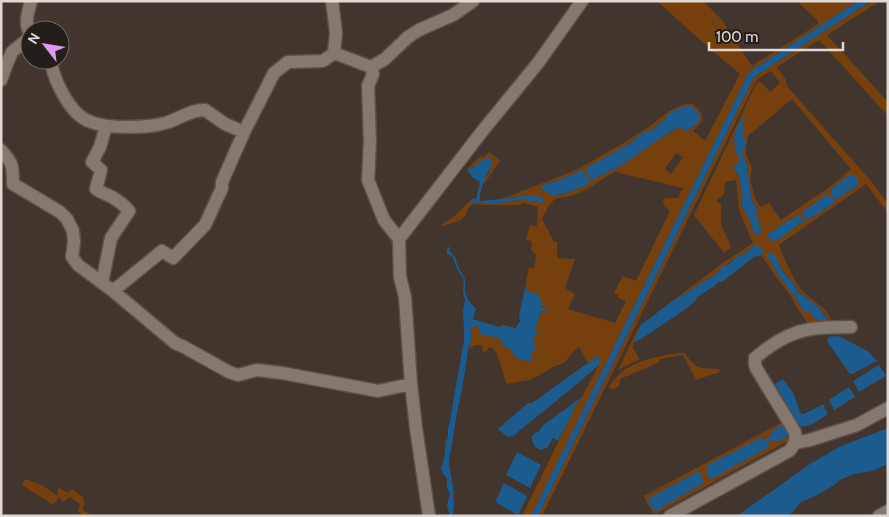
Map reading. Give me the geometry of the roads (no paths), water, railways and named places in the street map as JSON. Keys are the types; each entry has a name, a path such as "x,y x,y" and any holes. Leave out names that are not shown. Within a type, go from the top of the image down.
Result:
{"street":[{"path":"27,20 31,1"},
{"path":"113,291 162,251 173,258 205,225 244,132 274,73 288,62 323,61 334,53 336,33 332,1"},
{"path":"371,67 385,59 408,37 419,30 452,16 473,1"},
{"path":"399,239 538,63 582,1"},
{"path":"1,80 12,52 20,44"},
{"path":"334,53 371,67"},
{"path":"371,67 373,74 368,86 370,142 368,180 384,220 399,239 400,277 405,297 411,384 429,516"},
{"path":"53,70 57,83 71,107 84,120 106,126 152,126 205,110 225,124 244,132"},
{"path":"102,282 112,238 129,212 125,206 96,189 101,170 92,162 100,147 106,126"},
{"path":"1,150 12,164 13,184 60,212 67,219 73,231 72,257 78,265 102,282 174,343 238,375 257,370 282,372 378,391 411,384"},
{"path":"670,516 789,451 795,443 795,432 756,368 755,358 782,339 800,331 812,328 852,327"},
{"path":"795,443 857,425 888,408"},
{"path":"879,516 888,511"}],"water":[{"path":"858,1 871,1 754,77 538,516 531,516 749,72"},
{"path":"689,105 698,112 700,117 693,127 686,131 680,127 665,135 624,164 590,180 586,168 629,144 644,132 650,131 668,117 668,114"},
{"path":"746,117 743,123 744,136 742,137 746,139 743,156 747,165 752,200 757,210 756,213 761,229 757,235 754,234 749,218 742,207 740,178 733,166 740,162 735,147 735,133 739,124"},
{"path":"483,159 492,159 492,164 481,189 480,201 525,195 528,197 530,195 540,196 543,199 542,203 536,200 530,202 525,199 493,204 470,203 472,198 476,199 480,182 472,177 467,170 468,168 470,170"},
{"path":"583,170 590,183 570,192 553,196 542,189 542,185"},
{"path":"849,175 855,175 858,185 836,200 830,190"},
{"path":"827,194 833,199 834,203 808,220 805,219 802,212"},
{"path":"796,216 800,216 804,222 780,239 771,241 768,233"},
{"path":"755,245 762,248 763,253 761,255 754,257 722,282 718,282 697,297 683,311 641,339 634,341 641,325 675,299 716,274 724,265 728,265 736,257 742,255"},
{"path":"449,246 465,279 465,292 468,300 476,309 473,319 499,327 502,325 516,328 520,321 519,315 526,284 527,291 535,293 542,303 541,307 547,309 546,312 541,311 535,331 539,334 533,338 533,343 536,346 535,350 531,352 531,361 516,358 509,348 503,346 501,339 487,335 483,336 477,325 471,326 472,335 449,460 453,490 453,516 450,516 447,505 450,493 447,488 447,479 441,467 445,443 448,437 448,427 464,340 463,311 465,299 463,292 464,280 452,256 447,254"},
{"path":"773,253 783,271 795,285 797,292 813,301 828,320 816,320 808,311 804,312 795,294 793,295 766,255"},
{"path":"839,336 869,352 877,361 852,374 849,373 827,341 829,337"},
{"path":"596,356 599,359 599,365 513,436 508,437 499,430 528,403 532,403"},
{"path":"879,365 886,376 859,392 853,381"},
{"path":"783,379 794,394 800,413 804,414 823,404 828,414 810,425 798,426 775,384"},
{"path":"849,387 855,397 834,410 829,400"},
{"path":"582,397 573,409 558,441 553,438 547,448 540,450 535,447 531,437 536,432 538,433 542,426"},
{"path":"785,423 791,434 777,442 773,440 767,443 769,447 710,479 706,473 708,465 762,437 765,440 772,435 772,431"},
{"path":"888,428 888,464 872,471 854,474 840,480 817,495 801,502 792,513 786,516 737,516 810,464 841,446"},
{"path":"517,452 541,465 530,488 506,475"},
{"path":"699,471 704,483 656,511 653,509 648,501 649,498"},
{"path":"504,483 527,496 518,515 495,502"}]}
